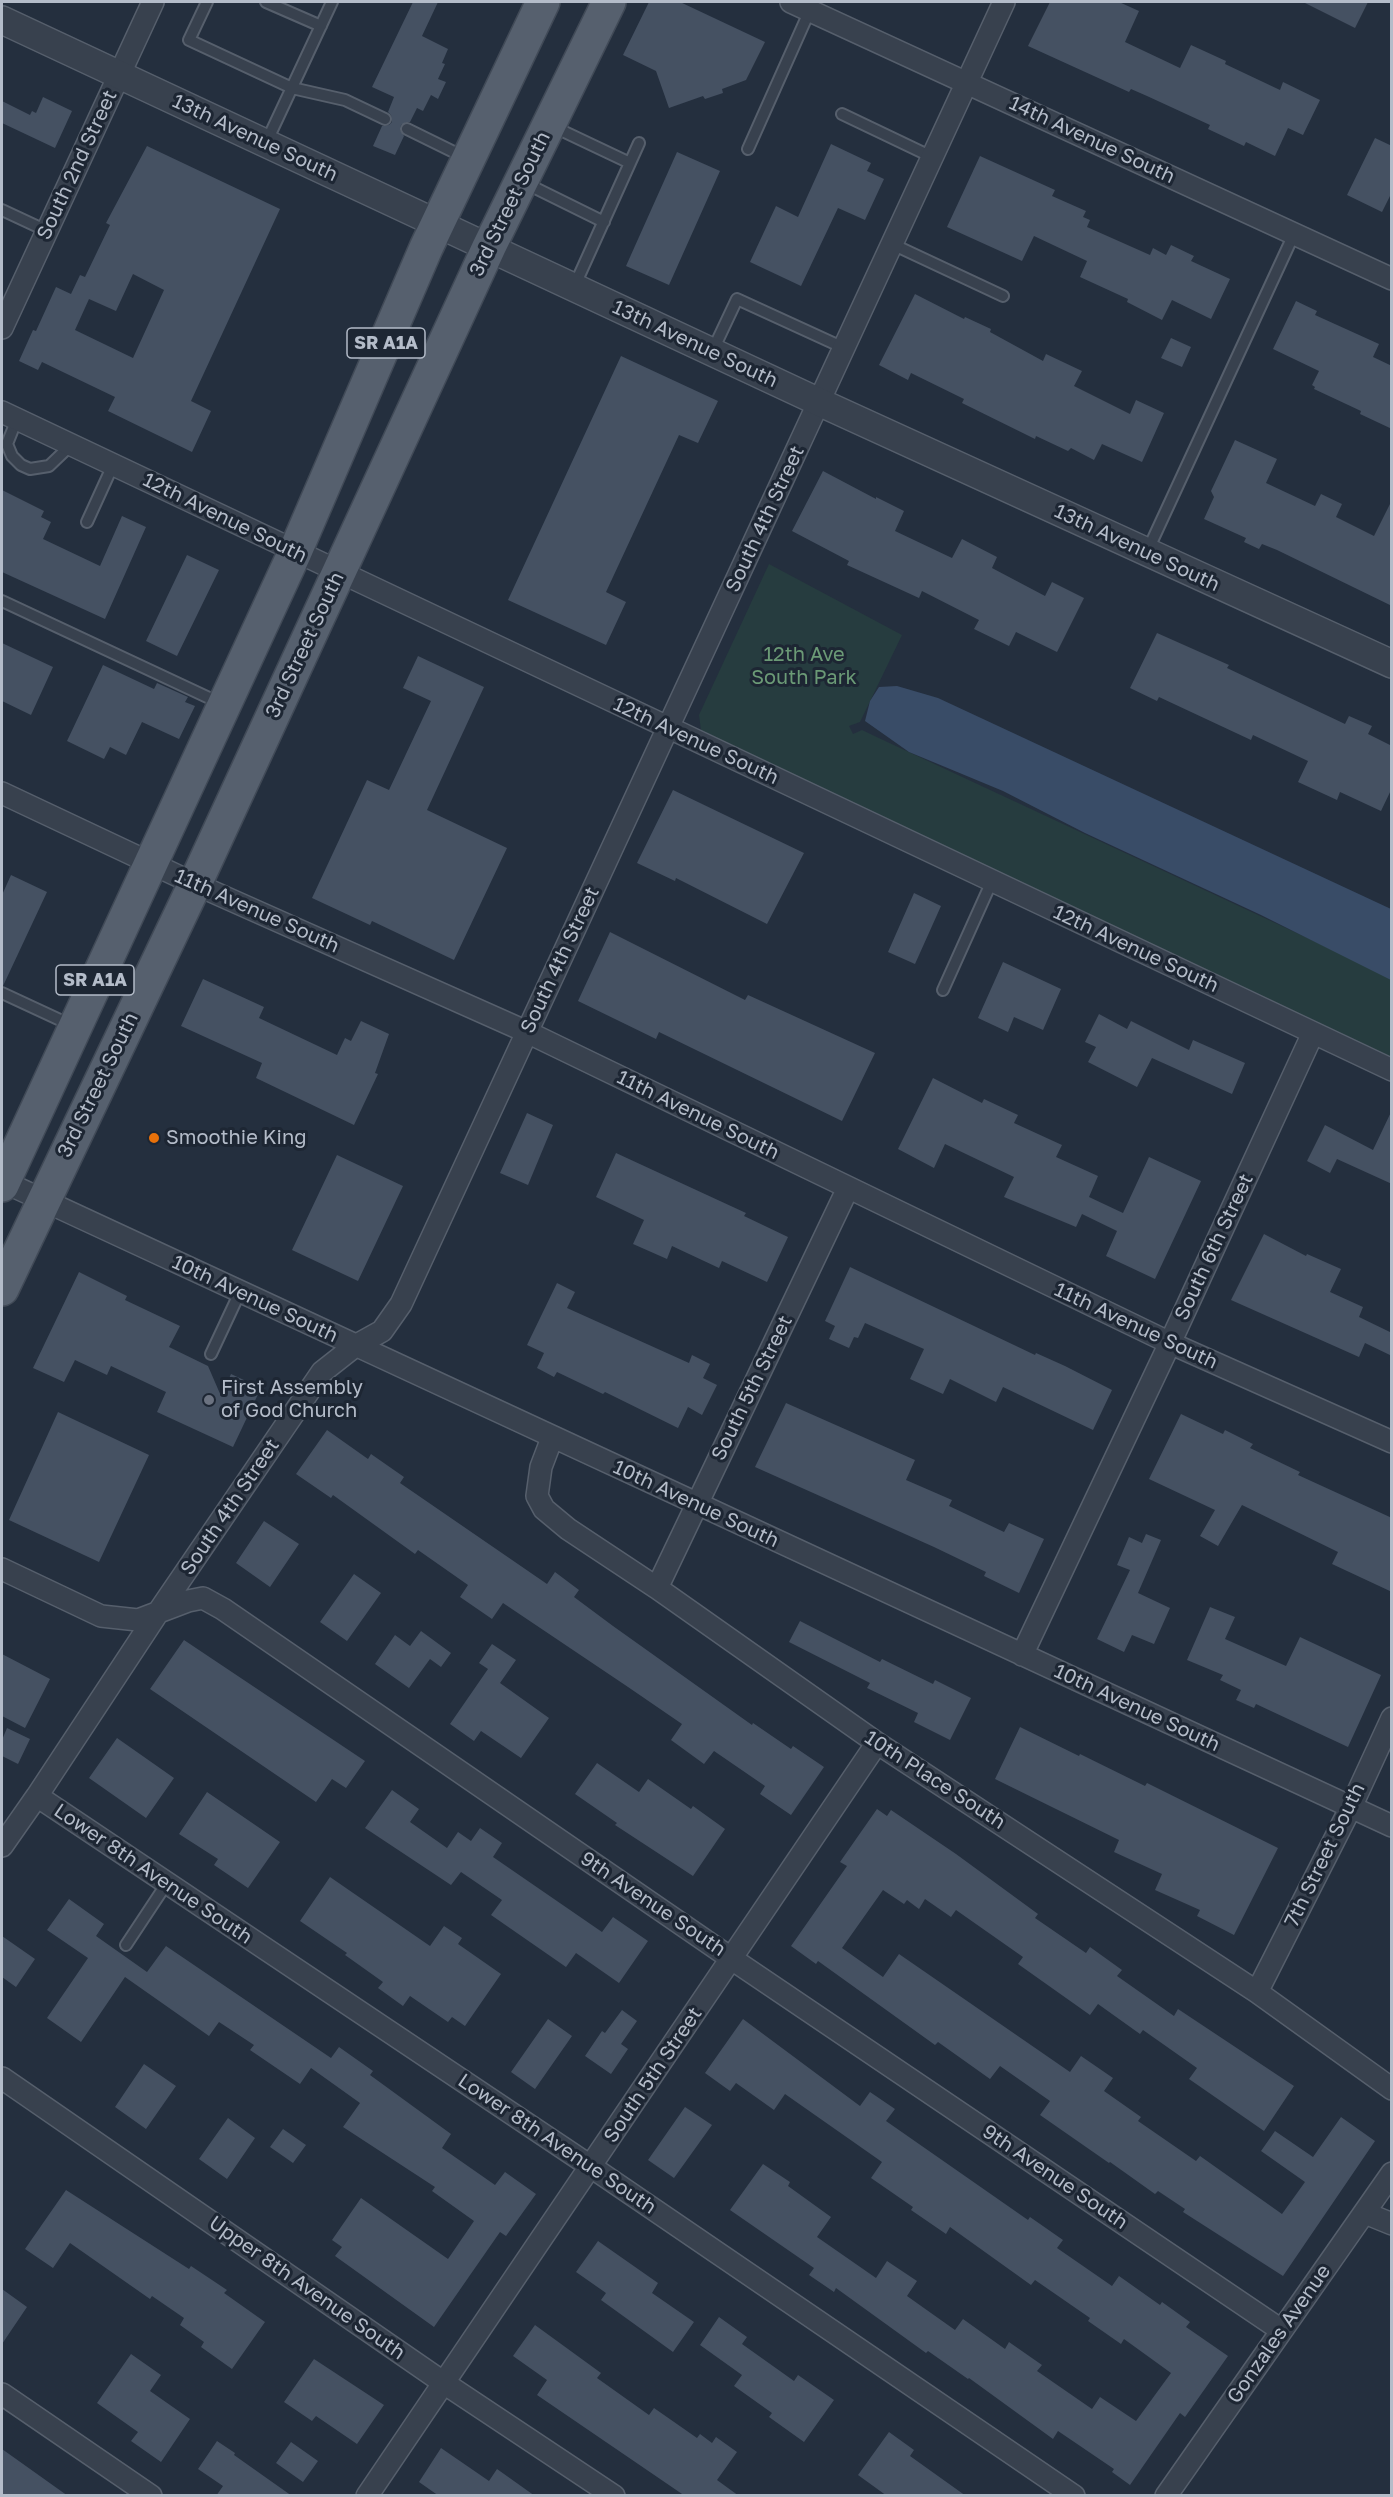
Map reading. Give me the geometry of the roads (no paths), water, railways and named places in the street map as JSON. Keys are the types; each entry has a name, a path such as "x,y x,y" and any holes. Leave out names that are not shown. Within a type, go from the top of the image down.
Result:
{"main road":[{"name":"SR A1A","path":"2,1183 295,552 437,223 543,2"},
{"name":"3rd Street South","path":"2,1289 195,884 489,247 609,2"}],"street":[{"name":"South 2nd Street","path":"2,328 153,2"},
{"name":"South 4th Street","path":"2,1846 38,1796 159,1611 322,1372 355,1346 382,1331 401,1304 1004,2"},
{"name":"14th Avenue South","path":"801,6 1392,279"},
{"name":"13th Avenue South","path":"2,20 819,402 1392,664"},
{"name":"12th Avenue South","path":"9,416 1392,1070"},
{"name":"11th Avenue South","path":"2,793 195,884 527,1032 1170,1343 1392,1442"},
{"name":"South 6th Street","path":"1022,1655 1170,1343 1313,1033"},
{"name":"10th Avenue South","path":"2,1183 1392,1826"},
{"name":"South 5th Street","path":"657,1588 848,1188"},
{"name":"10th Place South","path":"552,1438 541,1467 537,1496 544,1509 568,1529 657,1588 877,1743 1257,1992 1392,2089"},
{"name":"9th Avenue South","path":"2,1569 101,1616 138,1620 202,1598 223,1609 732,1959 1281,2330"},
{"name":"7th Street South","path":"1257,1992 1392,1718"},
{"name":"South 5th Street","path":"367,2496 877,1743"},
{"name":"Lower 8th Avenue South","path":"38,1796 590,2166 1074,2496"},
{"name":"Upper 8th Avenue South","path":"2,2078 444,2383 614,2496"},
{"name":"Gonzales Avenue","path":"1166,2496 1392,2173"},
{"path":"1365,2213 1392,2224"},
{"path":"2,2394 151,2496"}],"lane":[{"path":"207,2 189,40 292,87 345,100 385,118"},
{"path":"267,2 321,26"},
{"path":"266,143 332,2"},
{"path":"748,149 801,6"},
{"path":"842,114 932,157"},
{"path":"549,124 630,163"},
{"path":"407,129 468,159"},
{"path":"574,287 639,143"},
{"path":"521,181 604,222"},
{"path":"2,210 47,231"},
{"path":"1147,552 1294,234"},
{"path":"892,244 1003,296"},
{"path":"712,352 737,299 844,348"},
{"path":"9,416 6,444 12,456 21,465 30,469 50,466 71,445"},
{"path":"87,522 113,465"},
{"path":"2,601 224,706"},
{"path":"943,990 992,881"},
{"path":"2,993 73,1027"},
{"path":"211,1353 240,1292"},
{"path":"126,1945 167,1883"}],"water":[{"path":"897,686 938,698 1391,909 1391,980 1261,915 1085,833 1003,791 909,752 865,721 870,701 879,687"}],"place":[{"name":"Smoothie King","path":"154,1138"},
{"name":"First Assembly of God Church","path":"209,1400"}],"park label":[{"name":"12th Ave South Park","path":"804,666"}]}
